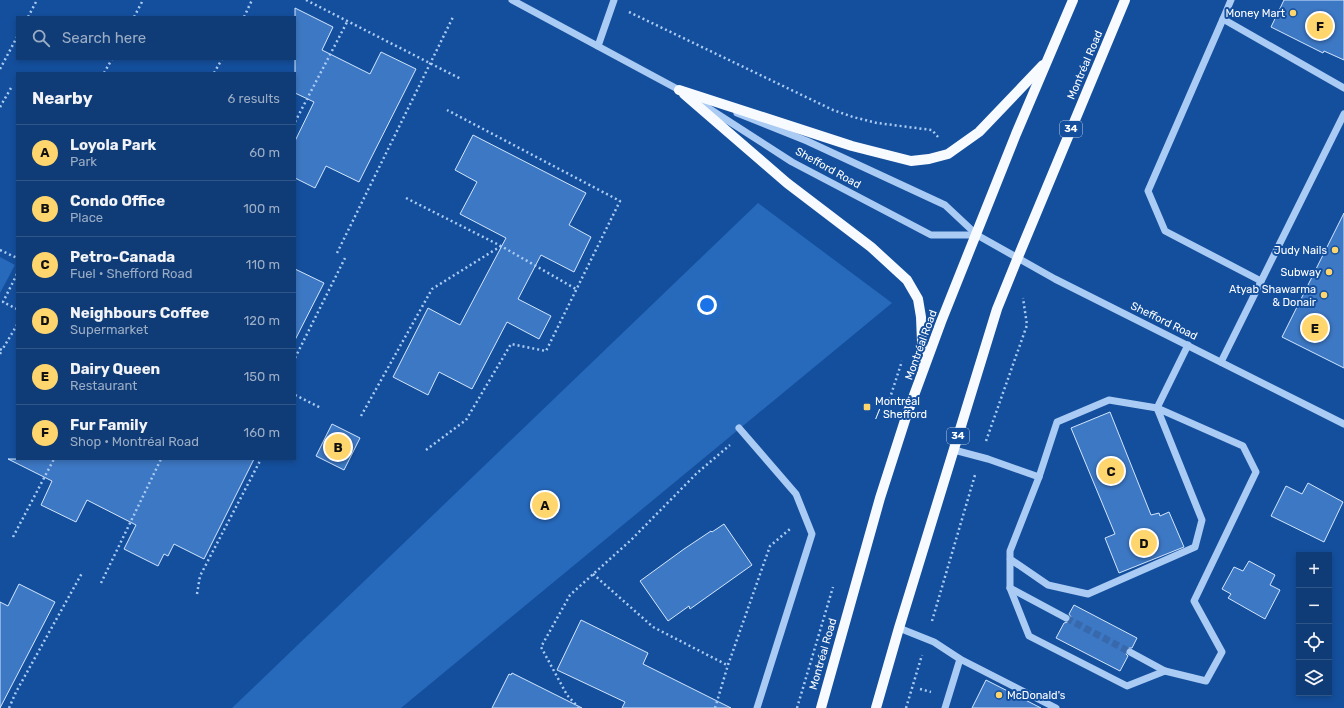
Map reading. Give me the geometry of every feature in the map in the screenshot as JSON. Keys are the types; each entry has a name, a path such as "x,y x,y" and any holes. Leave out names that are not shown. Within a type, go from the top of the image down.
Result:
{"main road":[{"name":"Montréal Road","path":"821,708 880,498 906,417 941,322 977,235 1016,134 1073,0"},
{"name":"Montréal Road","path":"876,708 899,628 998,309 1018,257 1125,0"},
{"path":"679,90 852,146 911,161 929,159 948,154 979,132 1048,59"},
{"path":"679,90 787,183 871,247 907,280 918,299 922,316 923,374"}],"street":[{"name":"Shefford Road","path":"512,0 679,90 792,162 931,235 977,235"},
{"path":"1231,0 1148,191 1165,231 1261,282"},
{"path":"598,46 613,3"},
{"path":"1223,19 1344,88"},
{"name":"Shefford Road","path":"679,90 806,141 944,205 977,235 1055,279 1344,424"},
{"path":"1221,362 1344,114"},
{"path":"1010,559 1048,585 1088,594 1195,547 1202,520 1157,408 1188,345"},
{"path":"1130,652 1165,671 1206,681 1222,652 1194,601 1256,472 1244,446 1157,408 1109,400 1057,422 1039,477 1010,552 1010,588 1029,636 1127,686 1165,671"},
{"path":"742,431 796,494 812,534 757,708"},
{"path":"954,450 981,457 1039,477"},
{"path":"1010,588 1066,618"},
{"path":"899,628 927,639 960,659 1056,708"},
{"path":"945,708 960,659"}],"path":[{"path":"29,16 37,0"},
{"path":"135,16 144,0"},
{"path":"244,16 252,0"},
{"path":"306,0 461,79"},
{"path":"613,3 834,110 853,117 877,123 932,130 936,133 940,140"},
{"path":"337,253 453,17"},
{"path":"296,120 347,21"},
{"path":"0,69 16,39"},
{"path":"105,72 111,60"},
{"path":"215,72 221,60"},
{"path":"0,108 11,88"},
{"path":"426,450 466,420 511,344 546,351 620,201 447,110"},
{"path":"406,198 500,246 576,289"},
{"path":"361,416 432,289 500,246"},
{"path":"0,250 16,258"},
{"path":"296,356 345,258"},
{"path":"16,276 3,302 16,308"},
{"path":"906,708 981,457 1027,325"},
{"path":"0,354 1,349 16,326"},
{"path":"296,396 321,408"},
{"path":"579,708 567,695 541,647 570,595 631,540 697,473 742,431"},
{"path":"13,537 53,460"},
{"path":"101,583 161,460"},
{"path":"197,594 200,576 260,460"},
{"path":"715,708 728,665 770,546 793,526 806,518"},
{"path":"9,708 16,692 82,573"},
{"path":"593,574 653,626 728,665"}],"shaded area":[{"path":"758,203 892,303 401,708 232,708"},
{"path":"0,257 15,265 0,293"}],"building":[{"path":"1284,0 1344,0 1344,60 1324,51 1323,53 1271,27"},
{"path":"295,8 333,27 322,50 370,74 381,52 416,69 359,182 326,166 315,188 296,178 296,139 314,102 296,93"},
{"path":"473,135 586,193 569,225 591,237 574,272 541,255 518,299 551,316 539,339 507,322 472,389 439,372 428,395 393,377 428,308 460,325 506,238 460,214 477,182 455,170"},
{"path":"1344,213 1344,368 1282,337"},
{"path":"296,269 324,283 296,338"},
{"path":"1110,412 1151,515 1159,513 1160,516 1169,512 1184,547 1119,573 1105,538 1115,534 1071,428"},
{"path":"332,424 360,438 344,470 316,456"},
{"path":"8,459 254,460 204,559 174,544 168,556 164,554 158,566 124,549 136,525 87,500 76,522 41,505 52,481"},
{"path":"1308,483 1343,502 1324,542 1271,516 1286,486 1302,494"},
{"path":"724,524 752,565 690,609 689,606 668,621 640,581 684,549"},
{"path":"1249,561 1275,575 1270,585 1280,590 1265,619 1228,598 1231,594 1222,589 1234,567 1243,571"},
{"path":"19,584 55,602 0,708 0,602 8,606"},
{"path":"1074,605 1137,638 1132,648 1125,650 1128,656 1120,671 1056,638 1064,623 1071,620 1069,614"},
{"path":"581,620 648,653 643,664 731,708 622,708 625,702 557,670"},
{"path":"512,673 582,708 492,708 509,674 511,675"},
{"name":"McDonald's","path":"986,680 1041,708 972,708"}],"tunnel":[{"path":"1066,618 1130,652"}],"place":[{"name":"Money Mart","path":"1293,13"},
{"name":"Fur Family","path":"1320,26"},
{"name":"Judy Nails","path":"1335,250"},
{"name":"Subway","path":"1329,272"},
{"name":"Atyab Shawarma & Donair","path":"1324,295"},
{"name":"Dairy Queen","path":"1315,328"},
{"name":"Montréal / Shefford","path":"867,407"},
{"name":"Condo Office","path":"338,447"},
{"name":"Petro-Canada","path":"1111,471"},
{"name":"Loyola Park","path":"545,505"},
{"name":"Neighbours Coffee","path":"1144,543"},
{"name":"McDonald's","path":"999,695"}]}
